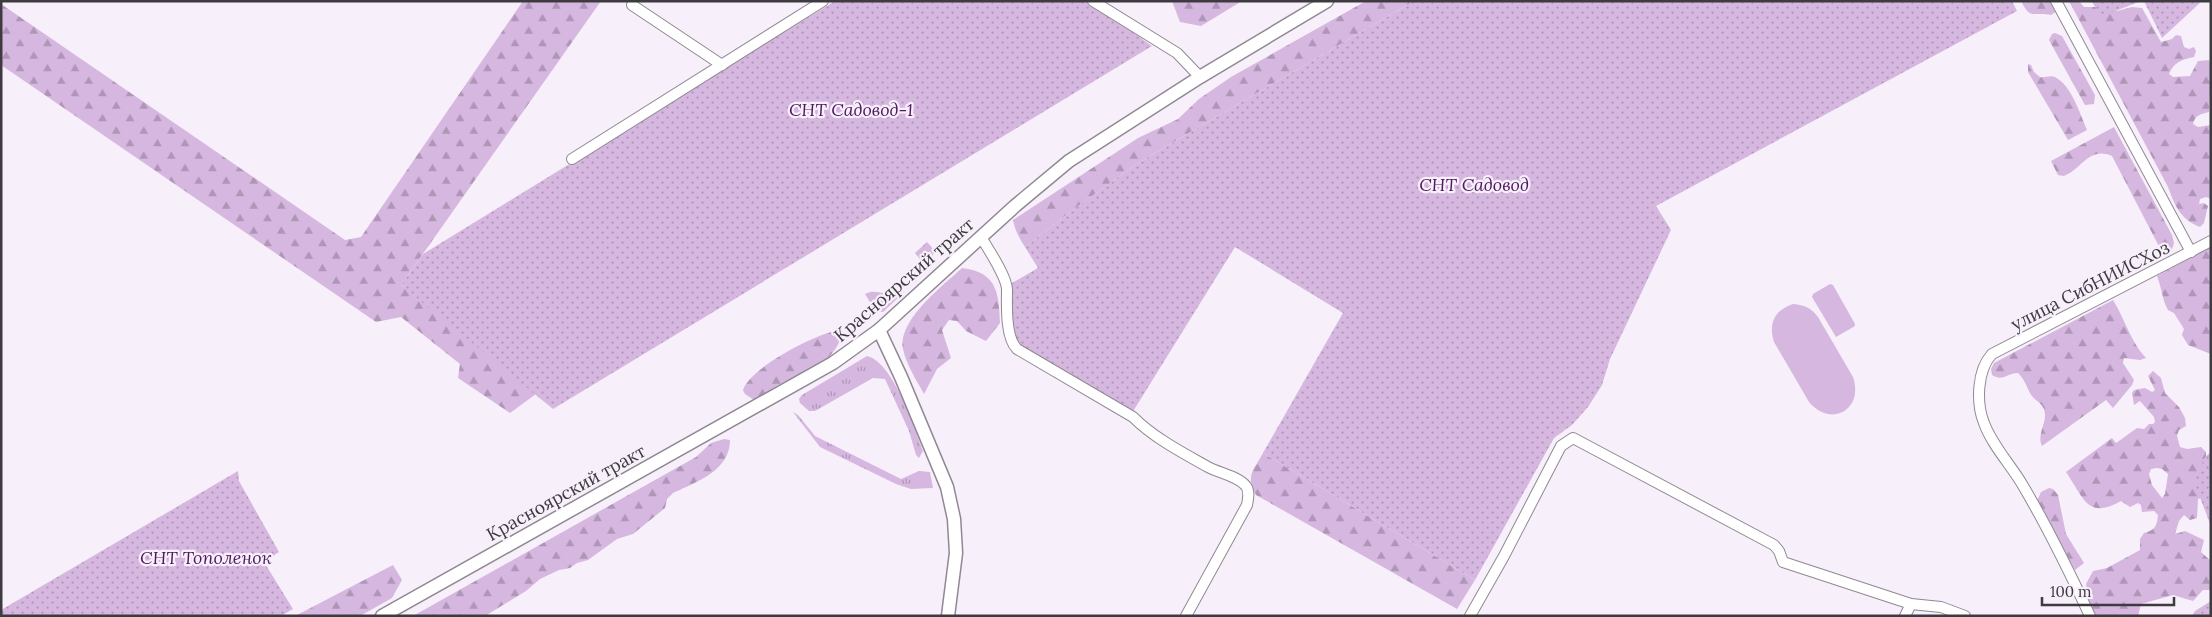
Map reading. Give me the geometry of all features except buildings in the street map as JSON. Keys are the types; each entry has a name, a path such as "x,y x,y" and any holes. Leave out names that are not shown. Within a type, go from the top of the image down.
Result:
{"main road":[{"name":"Красноярский тракт","path":"382,616 834,363 879,330 1015,206 1069,161 1200,76 1327,1"},
{"path":"879,330 916,410 947,487 954,519 956,553 948,616"}],"street":[{"path":"572,159 823,1"},
{"path":"1093,1 1177,53 1200,76"},
{"path":"2056,1 2190,252"},
{"path":"632,5 722,65"},
{"path":"981,237 1006,283 1007,313 1012,344 1133,417 1149,432 1208,467 1242,482 1248,488 1249,496 1246,505 1186,616"},
{"name":"улица СибНИИСХоз","path":"2090,616 2069,571 2022,483 1983,422 1981,378 1985,362 1992,354 2211,241"},
{"path":"1470,616 1504,556 1560,448 1573,438 1774,546 1779,551 1783,562 1911,604 1941,607 1965,616"},
{"path":"1905,616 1911,604"}],"green space":[{"path":"523,1 601,1 401,285 466,335 536,394 510,413 458,378 460,364 401,317 376,322 1,65 1,4 345,240 361,237"},
{"name":"СНТ Садовод-1","path":"835,1 1089,1 1152,46 553,409 401,285 423,254"},
{"path":"1172,1 1242,1 1201,26 1180,22"},
{"path":"1366,1 1414,1 1138,163 1025,247 1013,220 1138,138 1178,119 1199,99 1231,77"},
{"name":"СНТ Садовод","path":"1414,1 2012,1 2017,11 1656,206 1671,230 1610,359 1602,385 1588,407 1572,425 1554,438 1475,580 1263,453 1343,313 1235,247 1132,413 1017,345 1010,314 1009,298 1012,283 1038,268 1025,247 1074,209 1138,163"},
{"path":"2021,1 2054,1 2057,11 2051,15 2033,14 2027,11"},
{"path":"2069,1 2079,1 2084,7 2101,7 2117,11 2132,7 2142,8 2161,42 2172,39 2176,35 2181,36 2184,47 2189,49 2194,47 2196,51 2194,57 2182,61 2173,67 2169,74 2173,77 2190,76 2198,61 2209,60 2211,68 2209,112 2197,117 2193,124 2198,127 2211,125 2211,199 2206,197 2200,199 2199,204 2204,203 2208,206 2204,223 2200,227 2183,216 2176,206 2168,187"},
{"path":"2092,1 2141,1 2100,17"},
{"path":"2144,1 2202,1 2162,38"},
{"path":"2055,33 2062,36 2095,95 2094,104 2085,105 2049,40 2052,34"},
{"path":"2028,64 2031,65 2034,72 2040,77 2051,76 2061,81 2075,101 2087,130 2068,140 2028,72"},
{"path":"2114,127 2172,235 2174,243 2170,255 2163,254 2112,156 2097,154 2091,156 2064,176 2058,175 2051,161"},
{"path":"927,242 936,252 923,263 915,253"},
{"path":"2211,247 2211,354 2188,345 2182,335 2184,329 2174,313 2168,310 2166,306 2157,276"},
{"path":"962,268 983,274 994,286 999,302 1000,323 986,341 966,331 957,321 949,320 942,330 951,358 937,369 924,394 907,361 903,349 903,338 907,326 914,315"},
{"path":"1830,284 1833,285 1855,324 1855,326 1836,337 1812,297 1813,294"},
{"path":"906,291 883,312 873,307 865,294 875,292 894,295"},
{"path":"2113,300 2132,337 2146,358 2140,360 2124,358 2123,363 2134,380 2113,408 2106,400 2042,446 2040,438 2045,411 2042,405 2032,396 2018,373 1999,378 1992,375 1991,369 1994,363"},
{"path":"1793,304 1801,305 1813,311 1818,317 1853,377 1854,398 1850,406 1843,412 1827,414 1818,410 1809,402 1774,342 1772,329 1777,314"},
{"path":"835,331 842,336 831,355 818,366 780,384 754,400 745,394 743,390 748,381 769,363 812,339"},
{"path":"867,356 877,361 894,382 923,451 919,458 916,455 909,431 885,379 873,378 815,411 809,411 800,403 799,399 802,395"},
{"path":"2153,371 2161,378 2165,393 2179,407 2185,418 2186,426 2179,430 2177,436 2180,447 2187,449 2201,447 2206,452 2206,497 2198,499 2197,518 2190,520 2184,515 2179,521 2175,534 2185,531 2204,540 2201,552 2211,561 2211,590 2203,590 2193,601 2173,595 2141,604 2138,616 2094,616 2086,584 2093,571 2107,568 2140,550 2140,539 2144,533 2155,527 2158,515 2154,511 2142,512 2141,505 2138,503 2130,507 2121,501 2101,508 2093,507 2082,498 2066,472 2112,438 2116,443 2137,428 2144,429 2149,424 2155,422 2154,417 2140,401 2134,405 2132,393 2134,390 2145,388 2152,392 2155,390 2148,376","holes":["2151,469 2162,469 2168,474 2165,494 2162,498 2152,485 2149,474"]},
{"path":"793,412 798,415 815,436 901,479 919,471 930,472 933,488 911,489 896,484 820,447"},
{"path":"724,439 730,440 728,451 718,467 701,480 673,493 667,499 665,508 633,534 617,539 588,560 540,579 526,591 485,616 413,616 696,457 711,443"},
{"path":"2211,452 2211,526 2194,482 2205,457"},
{"path":"1263,453 1475,580 1457,609 1256,495 1251,477"},
{"name":"СНТ Тополенок","path":"238,471 239,481 279,552 264,562 293,609 281,616 1,616 1,610"},
{"path":"2049,488 2053,489 2058,495 2066,534 2084,563 2075,570 2037,501 2041,492"},
{"path":"393,565 402,580 392,598 360,616 295,616"},
{"path":"2211,601 2211,616 2192,616 2195,611"}]}
